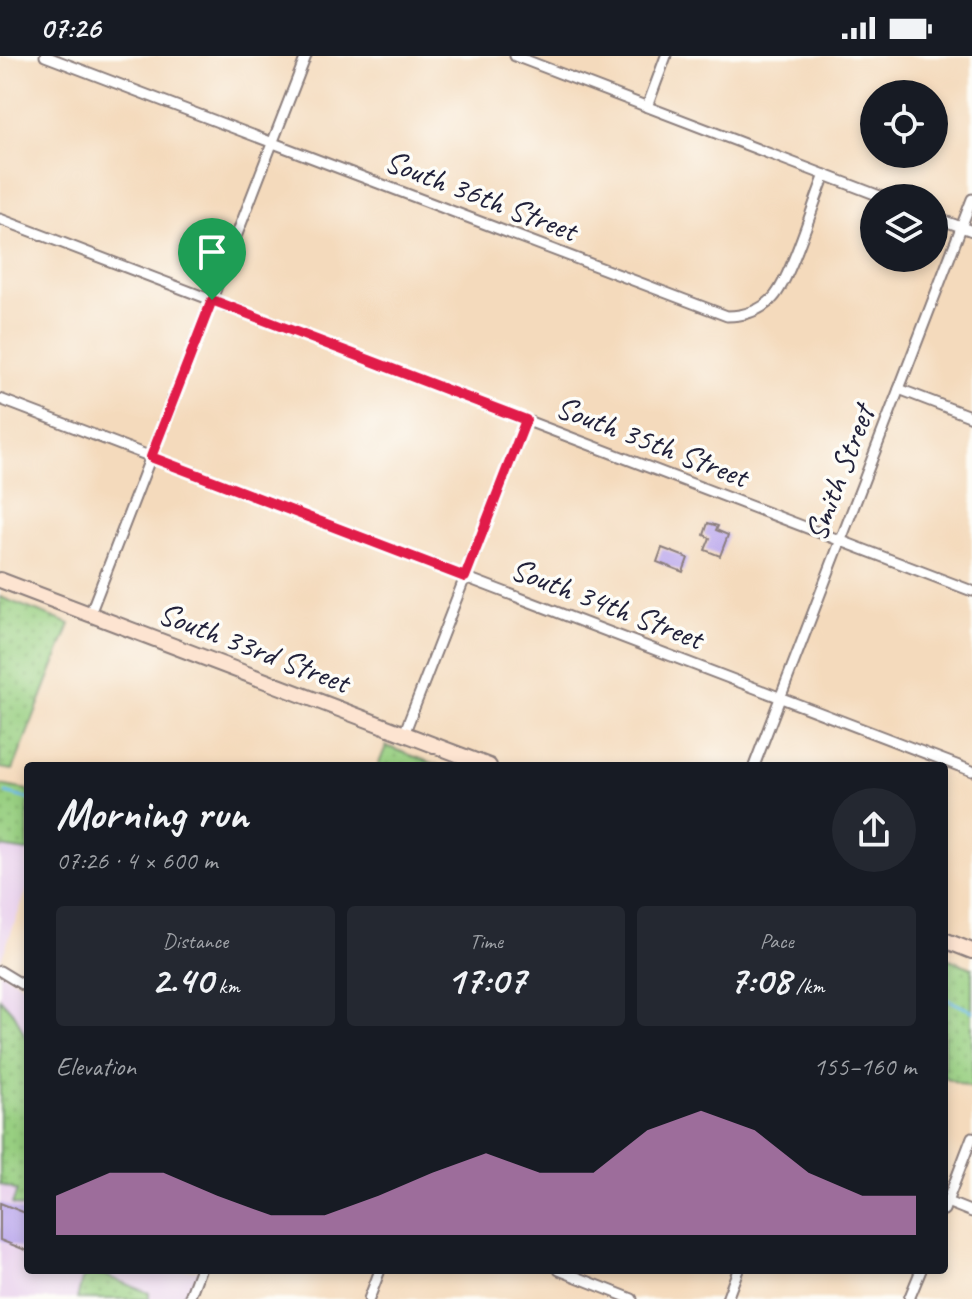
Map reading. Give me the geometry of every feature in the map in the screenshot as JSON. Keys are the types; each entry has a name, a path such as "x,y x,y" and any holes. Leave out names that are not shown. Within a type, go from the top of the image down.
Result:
{"main road":[{"name":"South 33rd Street","path":"0,580 478,762"},
{"path":"948,942 972,951"}],"street":[{"name":"South 36th Street","path":"45,56 727,316 747,314 760,308 779,289 825,175"},
{"path":"90,614 306,56"},
{"path":"515,56 860,188"},
{"path":"647,107 666,56"},
{"name":"Smith Street","path":"756,762 972,199"},
{"name":"South 35th Street","path":"0,219 972,591"},
{"path":"948,222 972,231"},
{"path":"899,389 972,417"},
{"name":"South 34th Street","path":"0,399 972,771"},
{"path":"404,734 526,420"},
{"path":"5,973 24,985"},
{"path":"948,1201 972,1137"},
{"path":"948,1206 972,1212"},
{"path":"192,1298 199,1274"},
{"path":"369,1299 378,1274"},
{"path":"569,1274 632,1299"},
{"path":"727,1299 736,1274"},
{"path":"909,1299 919,1274"}],"shaded area":[{"path":"0,847 24,850 24,898 0,962"},
{"path":"0,971 24,986 24,1274 198,1274 189,1299 0,1299"}],"green space":[{"path":"0,597 70,624 13,770 0,768"},
{"path":"386,746 429,762 380,762"},
{"path":"0,785 24,789 24,850 0,847"},
{"path":"948,959 972,968 972,1088 948,1079"},
{"path":"0,998 16,1016 24,1034 24,1208 12,1204 17,1191 0,1184"},
{"path":"101,1274 149,1293 149,1299 77,1299 82,1279"}],"building":[{"path":"708,523 718,526 716,530 728,535 720,556 705,550 710,538 704,535"},
{"path":"662,548 688,558 683,572 657,562"},
{"path":"0,1203 24,1212 24,1249 0,1240"}],"waterway":[{"path":"6,793 24,798"},
{"path":"948,1000 972,1011"}],"route":[{"path":"212,300 526,420 465,577 151,457 212,300"}]}
